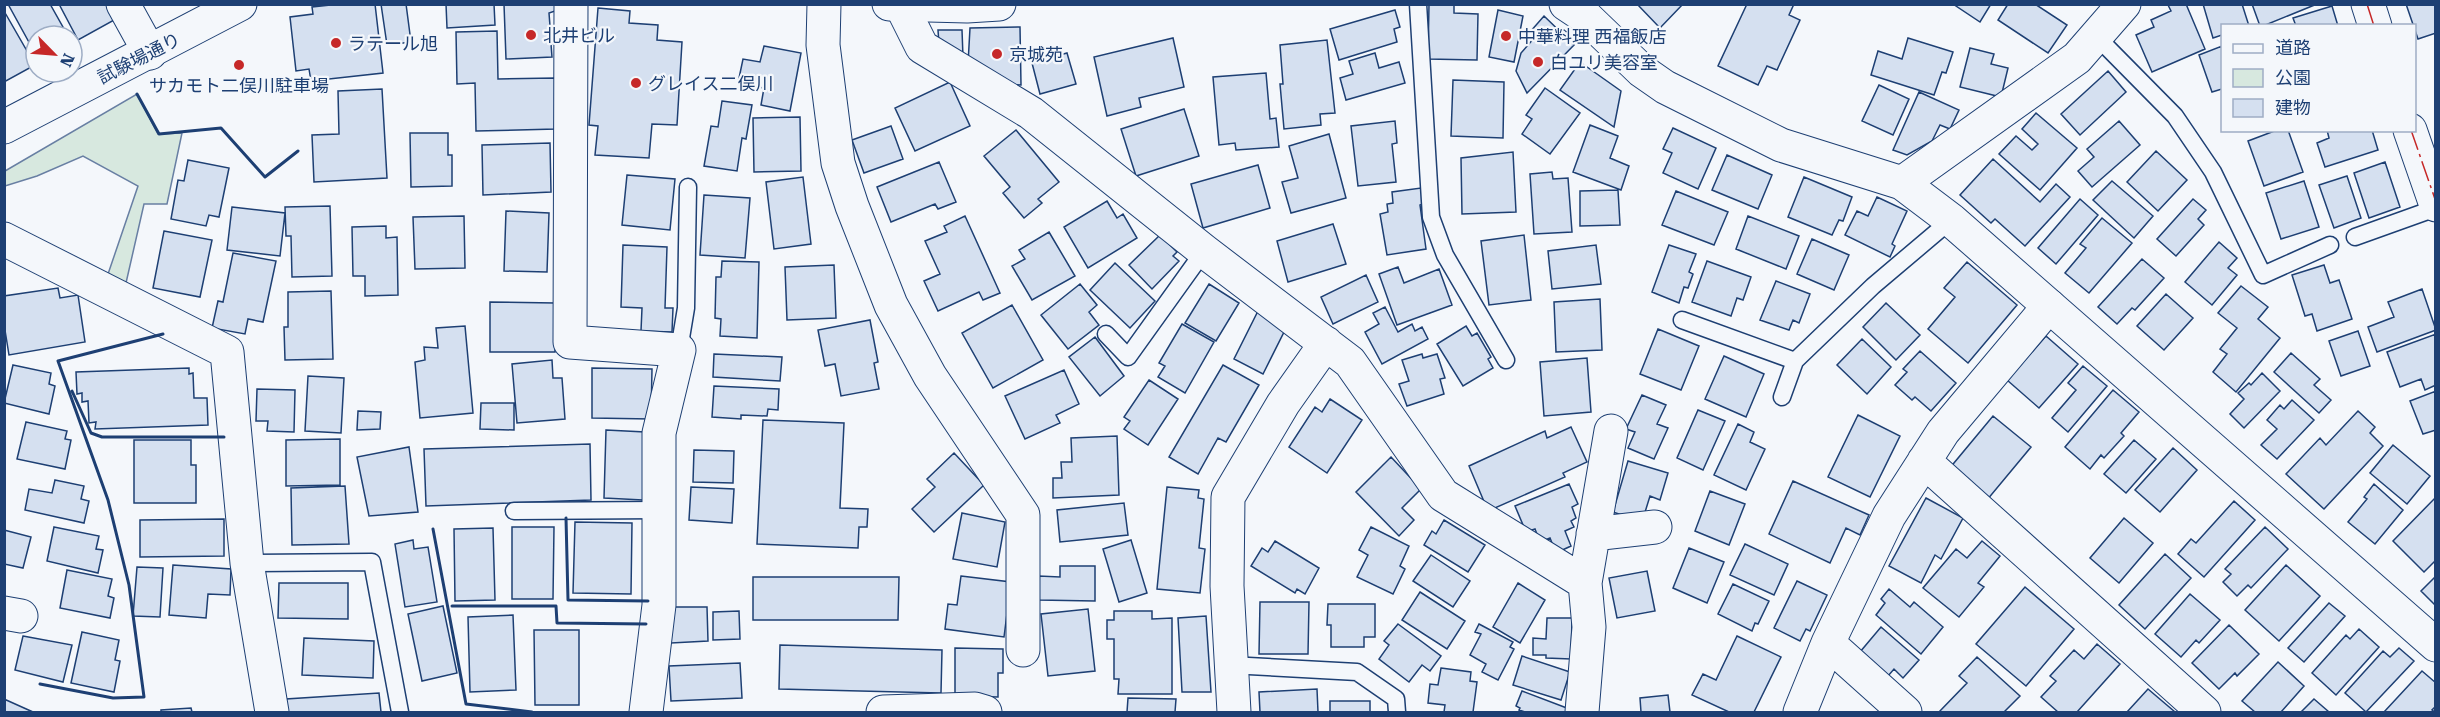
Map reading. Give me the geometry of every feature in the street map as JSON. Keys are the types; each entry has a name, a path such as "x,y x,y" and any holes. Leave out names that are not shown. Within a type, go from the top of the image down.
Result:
{"street":[{"path":"123,4 150,53"},
{"name":"試験場通り","path":"4,127 150,53 240,4"},
{"path":"571,4 570,342 679,350 659,433 659,605 646,712"},
{"path":"824,4 823,45 838,163 852,206 891,305 930,376 1023,515 1023,650"},
{"path":"889,4 999,4"},
{"path":"1566,4 1587,18 1642,71 1665,87 1781,145 1902,183 1952,220 2436,645"},
{"path":"1902,183 2077,58 2124,4"},
{"path":"2368,4 2374,24"},
{"path":"901,5 922,47 1031,113 1204,251 1350,362 1443,495 1585,583"},
{"path":"2411,132 2436,207"},
{"path":"4,239 226,352 247,563 272,712"},
{"path":"1800,712 1828,643 1889,516 1943,432 2049,306"},
{"path":"1234,712 1227,586 1228,496 1283,404 1326,343"},
{"path":"1582,712 1589,627 1585,583 1611,431"},
{"path":"1924,461 2204,712"},
{"path":"1593,534 1655,527"},
{"path":"1828,643 1905,712"},
{"path":"883,712 975,709 985,712"}],"lane":[{"path":"1418,4 1431,217 1445,255 1506,360"},
{"path":"2096,36 2175,116 2213,172 2263,275 2330,245"},
{"path":"679,350 686,308 688,187"},
{"path":"2355,237 2436,207"},
{"path":"1782,397 1795,361 1873,286 1952,220"},
{"path":"1106,334 1128,357 1204,251"},
{"path":"1682,320 1795,361"},
{"path":"514,511 659,510"},
{"path":"247,563 372,562 400,712"},
{"path":"1230,665 1357,672 1396,699 1397,712"}],"green space":[{"path":"137,94 158,134 182,133 167,204 144,204 126,283 107,277 138,186 83,156 37,176 5,186 5,171"}],"building":[{"path":"8,4 50,4 61,24 24,24 24,33"},
{"path":"59,4 108,4 116,19 84,37 84,24 70,24"},
{"name":"ラテール旭","path":"375,4 383,73 311,81 309,69 296,71 290,17 313,14 312,7"},
{"path":"381,4 406,4 411,42 387,45"},
{"path":"446,4 494,4 495,25 447,28"},
{"name":"北井ビル","path":"504,4 555,4 555,11 549,13 550,26 556,29 556,42 551,44 552,57 506,59"},
{"path":"1429,4 1454,4 1454,13 1478,14 1477,60 1428,59"},
{"path":"1637,4 1683,4 1660,28"},
{"path":"1747,4 1794,4 1789,15 1800,20 1777,70 1767,66 1758,85 1718,66"},
{"path":"1953,4 1991,4 1980,22"},
{"path":"2008,4 2035,4 2067,25 2048,53 1998,20"},
{"path":"2186,4 2205,49 2152,72 2136,35 2154,27 2151,20 2171,11 2168,5"},
{"path":"2203,4 2242,4 2248,24 2221,24 2221,35 2213,38"},
{"path":"2252,4 2317,4 2268,24 2259,24"},
{"path":"2406,4 2436,4 2436,33 2418,39 2416,24 2413,24"},
{"path":"2332,6 2337,24 2295,24 2293,18"},
{"name":"グレイス二俣川","path":"598,8 630,11 629,23 658,25 657,40 682,42 677,125 652,124 649,158 595,155 598,126 589,125"},
{"path":"1395,10 1400,27 1394,29 1397,42 1339,60 1330,29"},
{"name":"中華料理 西福飯店","path":"1498,10 1523,16 1514,62 1489,57"},
{"path":"4,11 24,46 24,71 4,82"},
{"name":"白ユリ美容室","path":"1544,16 1574,45 1527,93 1516,71 1521,53 1535,37 1530,32"},
{"path":"1020,27 1021,85 996,84 968,64 970,28"},
{"path":"938,30 962,30 963,57 939,44"},
{"path":"497,31 498,79 555,78 556,129 476,131 475,83 457,84 456,32"},
{"path":"1173,38 1184,87 1139,98 1141,107 1107,116 1094,57"},
{"path":"1908,38 1953,52 1946,73 1942,72 1934,95 1871,75 1878,51 1902,59"},
{"path":"1327,40 1335,113 1320,114 1321,125 1284,129 1280,84 1283,84 1280,45"},
{"path":"764,46 801,53 790,111 761,105 764,88 738,83 743,59 760,62"},
{"path":"2221,46 2221,89 2212,92 2199,55"},
{"path":"1970,48 1994,54 1991,64 2008,68 2001,97 1960,87"},
{"path":"1067,53 1076,84 1040,94 1032,63"},
{"path":"1375,53 1379,68 1399,62 1405,83 1346,100 1340,78 1353,74 1349,61"},
{"path":"1580,62 1621,91 1614,127 1560,90"},
{"path":"2108,71 2126,92 2080,135 2061,114"},
{"path":"1266,73 1270,119 1276,118 1279,147 1236,150 1235,143 1219,145 1213,77"},
{"path":"1453,80 1504,82 1503,138 1451,136"},
{"path":"950,82 970,126 915,151 895,108"},
{"path":"1879,85 1909,99 1893,135 1862,121"},
{"path":"1545,88 1580,113 1550,154 1522,134 1532,119 1526,115"},
{"path":"382,89 387,178 314,182 312,135 339,134 338,91"},
{"path":"1919,92 1959,110 1950,129 1940,125 1932,141 1907,155 1893,150"},
{"path":"722,101 752,105 746,139 742,138 737,171 704,166 711,126 718,127"},
{"path":"1184,109 1199,156 1136,176 1121,129"},
{"path":"2036,113 2077,148 2040,190 1999,154 2016,136 2032,150 2038,144 2022,129"},
{"path":"800,117 801,171 754,172 753,118"},
{"path":"1395,121 1397,143 1392,144 1396,182 1358,186 1351,126"},
{"path":"2119,121 2140,145 2092,187 2078,171 2094,157 2087,149"},
{"path":"1590,125 1618,136 1610,158 1629,166 1621,190 1573,172"},
{"path":"891,126 903,159 864,173 852,140"},
{"path":"1673,128 1716,148 1698,189 1663,173 1672,153 1663,149"},
{"path":"1016,130 1059,182 1038,199 1042,203 1024,218 1003,193 1010,187 984,156"},
{"path":"2272,132 2289,132 2303,172 2264,186 2248,141"},
{"path":"2328,132 2373,132 2378,150 2325,167 2317,143 2329,138"},
{"path":"410,133 448,133 448,155 452,155 452,186 411,187"},
{"path":"1329,134 1346,198 1291,213 1282,182 1298,178 1289,146"},
{"path":"550,143 551,192 483,195 482,145"},
{"path":"2156,151 2187,180 2158,211 2127,182"},
{"path":"1513,152 1516,212 1462,214 1461,158"},
{"path":"1727,155 1772,175 1758,209 1712,190"},
{"path":"1993,159 2040,202 2056,184 2070,197 2025,246 1995,219 1991,223 1960,195"},
{"path":"188,160 229,168 219,217 209,215 206,226 171,219 178,180 184,181"},
{"path":"939,162 956,202 938,209 935,204 891,222 877,187"},
{"path":"2385,162 2400,207 2369,218 2354,173"},
{"path":"1258,165 1270,208 1203,228 1191,184"},
{"path":"1552,172 1553,179 1568,178 1572,232 1534,234 1530,174"},
{"path":"627,175 675,179 670,230 622,225"},
{"path":"2347,176 2361,218 2334,228 2319,185"},
{"path":"803,177 811,244 774,249 766,182"},
{"path":"1804,177 1852,197 1843,221 1839,220 1832,235 1788,217"},
{"path":"2112,181 2153,216 2134,238 2093,200"},
{"path":"2304,181 2319,227 2281,239 2266,193"},
{"path":"1421,188 1423,204 1420,205 1426,249 1387,255 1380,214 1388,212 1387,204 1393,203 1392,192"},
{"path":"1618,190 1620,225 1580,226 1580,191"},
{"path":"1676,191 1728,212 1714,245 1662,225"},
{"path":"704,195 750,198 745,258 700,255"},
{"path":"1877,197 1907,211 1892,244 1895,246 1890,257 1845,235 1857,211 1868,216"},
{"path":"2080,199 2098,215 2056,264 2038,248"},
{"path":"2193,199 2206,210 2198,219 2204,225 2176,256 2157,239"},
{"path":"1107,201 1117,218 1123,214 1137,238 1088,268 1064,227"},
{"path":"330,206 332,276 292,277 291,236 286,236 285,207"},
{"path":"232,207 285,213 280,256 227,250"},
{"path":"506,211 549,213 547,272 504,271"},
{"path":"464,216 465,268 415,269 413,217"},
{"path":"965,216 1000,293 983,300 979,292 938,311 924,281 940,274 925,241 947,232 944,226"},
{"path":"1748,216 1799,236 1786,269 1736,249"},
{"path":"2102,218 2132,243 2089,293 2065,273 2086,248 2080,244"},
{"path":"1333,224 1346,264 1288,282 1277,241"},
{"path":"386,226 386,238 397,237 398,295 365,296 365,276 353,276 352,227"},
{"path":"164,231 212,240 200,297 153,288"},
{"path":"1049,232 1075,276 1032,300 1012,266 1025,259 1019,250"},
{"path":"1160,235 1177,252 1173,256 1179,261 1152,289 1129,265"},
{"path":"1524,235 1531,300 1489,305 1481,241"},
{"path":"1812,239 1849,255 1834,290 1797,274"},
{"path":"2219,242 2237,258 2228,268 2237,275 2212,305 2185,282"},
{"path":"623,245 667,247 665,308 673,308 672,332 641,331 642,308 621,307"},
{"path":"1596,245 1601,284 1552,289 1548,251"},
{"path":"1669,245 1696,254 1689,272 1693,274 1688,288 1684,287 1679,303 1652,292"},
{"path":"233,253 276,261 263,322 248,319 245,334 212,328 218,301 223,302"},
{"path":"2142,259 2164,278 2135,310 2132,308 2117,324 2098,307"},
{"path":"722,261 759,262 757,338 720,336 721,319 715,318 716,277 721,277"},
{"path":"1707,261 1751,277 1743,300 1737,298 1731,316 1692,302"},
{"path":"1967,262 2017,305 1968,363 1928,329 1955,297 1944,288"},
{"path":"1115,263 1155,301 1130,328 1090,290"},
{"path":"834,265 836,318 787,320 785,267"},
{"path":"2324,265 2330,283 2339,280 2352,319 2317,331 2312,314 2305,316 2292,275"},
{"path":"1398,267 1404,283 1439,269 1452,305 1397,325 1379,274"},
{"path":"1366,275 1378,302 1333,324 1321,297"},
{"path":"1776,281 1810,294 1799,323 1793,320 1789,330 1760,320"},
{"path":"1080,284 1097,305 1089,312 1099,325 1068,349 1041,315"},
{"path":"1209,284 1239,303 1216,341 1185,323"},
{"path":"2241,286 2268,307 2258,319 2280,338 2236,392 2213,372 2227,354 2220,349 2237,328 2218,313"},
{"path":"58,288 60,298 78,295 85,342 9,355 4,324 4,296"},
{"path":"2422,289 2436,330 2377,352 2368,327 2394,317 2388,302"},
{"path":"331,291 333,359 285,360 284,327 288,327 288,292"},
{"path":"2166,294 2193,318 2164,350 2137,326"},
{"path":"1600,299 1602,350 1556,352 1554,302"},
{"path":"490,302 555,303 555,352 490,352"},
{"path":"1886,303 1920,335 1896,360 1863,327"},
{"path":"1012,305 1043,360 993,388 962,333"},
{"path":"1385,307 1398,332 1412,324 1415,331 1422,327 1428,339 1382,364 1365,332 1379,324 1373,313"},
{"path":"1258,311 1287,326 1263,374 1234,359"},
{"path":"870,320 878,362 874,363 879,389 841,396 835,364 825,366 818,330"},
{"path":"1182,324 1214,342 1185,393 1158,377 1165,366 1159,363"},
{"path":"465,326 473,413 420,418 415,362 425,360 424,347 438,348 436,328"},
{"path":"1466,326 1472,336 1477,333 1491,357 1488,359 1493,368 1463,386 1437,344"},
{"path":"1658,329 1699,346 1681,390 1640,374"},
{"path":"2358,331 2370,366 2341,376 2329,341"},
{"path":"2436,334 2436,385 2425,390 2421,379 2400,387 2387,352"},
{"path":"2046,336 2078,364 2039,408 2007,380"},
{"path":"1095,337 1124,376 1100,396 1069,357"},
{"path":"1862,339 1891,367 1867,394 1837,365"},
{"path":"1920,351 1956,383 1931,411 1915,397 1912,400 1895,385 1907,372 1903,369"},
{"path":"2291,353 2320,379 2314,385 2331,400 2319,413 2274,372"},
{"path":"714,354 782,357 780,381 713,377"},
{"path":"1422,354 1423,358 1437,354 1445,378 1440,379 1444,394 1407,406 1399,384 1409,381 1402,360"},
{"path":"1724,356 1764,374 1746,417 1705,399"},
{"path":"1587,358 1591,412 1544,416 1540,362"},
{"path":"552,360 553,378 562,378 565,419 517,423 512,364"},
{"path":"13,365 51,373 49,384 55,386 49,414 4,403"},
{"path":"1223,365 1259,385 1226,442 1218,438 1198,474 1169,457"},
{"path":"2083,366 2107,386 2068,432 2052,418 2076,390 2068,383"},
{"path":"189,368 189,374 193,373 194,398 207,398 208,425 95,429 96,422 89,423 88,401 82,402 82,393 77,394 76,372"},
{"path":"592,368 652,369 651,419 592,418"},
{"path":"1064,370 1079,404 1056,415 1060,423 1025,439 1005,396"},
{"path":"2262,373 2280,391 2244,428 2230,414 2244,399 2238,393 2249,383 2251,385"},
{"path":"308,376 344,378 341,433 305,431"},
{"path":"1149,380 1178,399 1148,445 1124,429 1130,421 1124,417"},
{"path":"714,386 779,389 778,410 768,409 767,416 741,415 741,419 712,417"},
{"path":"257,389 295,390 294,432 267,431 268,421 256,421"},
{"path":"2113,390 2139,412 2121,433 2124,436 2104,458 2101,455 2090,469 2065,447"},
{"path":"2436,391 2436,430 2423,434 2410,401"},
{"path":"1642,395 1666,405 1657,424 1668,428 1654,459 1628,448 1635,432 1626,429"},
{"path":"1330,399 1362,420 1327,473 1289,447 1315,407 1322,412"},
{"path":"2292,400 2314,420 2277,459 2261,445 2277,429 2267,420 2280,405 2284,409"},
{"path":"481,403 514,403 514,430 480,429"},
{"path":"1698,410 1725,421 1703,470 1677,458"},
{"path":"358,411 381,412 380,429 357,430"},
{"path":"2358,411 2375,427 2370,433 2383,446 2324,509 2286,474 2320,438 2326,445"},
{"path":"1858,415 1900,436 1870,497 1828,477"},
{"path":"1993,416 2031,447 1987,500 1949,469"},
{"path":"763,420 844,423 840,508 868,509 867,527 859,527 858,548 757,544"},
{"path":"26,422 67,431 65,439 71,440 65,469 17,459"},
{"path":"1738,424 1754,432 1750,442 1765,449 1746,490 1714,475"},
{"path":"1571,427 1587,462 1563,473 1565,477 1488,511 1469,466 1545,431 1547,438"},
{"path":"606,430 645,432 643,500 604,498"},
{"path":"1117,436 1119,495 1053,498 1053,478 1062,478 1061,462 1072,462 1071,438"},
{"path":"340,439 340,485 286,486 286,440"},
{"path":"134,440 191,440 191,465 196,465 196,503 134,503"},
{"path":"2134,440 2156,459 2126,493 2104,474"},
{"path":"590,444 591,500 426,506 424,449"},
{"path":"2393,445 2430,476 2407,504 2370,473"},
{"path":"409,447 418,512 369,516 357,457"},
{"path":"2173,448 2197,470 2160,512 2135,490"},
{"path":"694,450 734,451 733,483 693,482"},
{"path":"954,453 984,485 934,532 912,509 935,487 927,479"},
{"path":"1391,457 1421,489 1402,508 1414,520 1399,536 1356,492"},
{"path":"1628,461 1668,473 1660,500 1650,496 1642,522 1613,512"},
{"path":"55,480 84,486 81,499 89,501 84,523 25,510 29,489 52,493"},
{"path":"1793,481 1869,515 1860,535 1846,528 1830,563 1769,534"},
{"path":"1569,484 1578,504 1572,507 1576,518 1571,521 1574,527 1565,531 1571,546 1556,553 1550,538 1540,542 1535,529 1526,532 1515,506"},
{"path":"2374,484 2403,510 2375,544 2348,522 2367,499 2364,497"},
{"path":"345,486 349,544 292,545 291,488"},
{"path":"691,487 734,489 732,523 689,520"},
{"path":"1167,487 1199,490 1198,498 1204,499 1199,548 1205,549 1200,593 1157,589"},
{"path":"1710,491 1745,504 1729,545 1695,531"},
{"path":"2436,497 2436,560 2424,572 2393,541"},
{"path":"1926,498 1963,518 1941,559 1935,555 1921,583 1889,566"},
{"path":"2234,501 2255,520 2204,577 2178,554 2191,539 2196,543"},
{"path":"1124,503 1128,535 1060,542 1057,510"},
{"path":"962,513 1005,522 997,567 953,559"},
{"path":"2124,518 2153,543 2119,583 2090,558"},
{"path":"224,519 224,556 140,557 140,520"},
{"path":"1444,520 1485,545 1468,572 1424,545 1432,531 1436,534"},
{"path":"575,522 632,523 631,594 573,593"},
{"path":"54,527 99,536 96,549 103,550 98,573 47,561"},
{"path":"512,527 554,527 553,599 512,599"},
{"path":"1371,527 1409,546 1400,566 1405,569 1393,594 1357,577 1368,555 1359,550"},
{"path":"2265,527 2288,549 2251,588 2248,585 2237,596 2223,582 2231,574 2225,569"},
{"path":"493,528 495,600 455,601 454,529"},
{"path":"4,530 31,537 23,568 4,564"},
{"path":"413,540 414,549 428,547 437,602 405,607 395,544"},
{"path":"1131,540 1147,593 1119,602 1103,549"},
{"path":"1275,541 1319,568 1305,594 1297,589 1295,593 1251,566 1262,548 1268,552"},
{"path":"1982,541 2000,556 1978,583 1984,587 1959,617 1923,588 1956,549 1967,558"},
{"path":"1745,544 1788,564 1774,595 1730,575"},
{"path":"1689,548 1724,562 1707,603 1673,588"},
{"path":"2165,554 2191,578 2145,629 2119,605"},
{"path":"1431,555 1470,581 1453,607 1413,581"},
{"path":"173,565 231,569 230,595 208,594 206,618 169,615"},
{"path":"2286,565 2320,596 2279,641 2245,610"},
{"path":"1060,566 1095,566 1095,601 1038,600 1039,576 1060,577"},
{"path":"137,567 163,568 160,617 133,616"},
{"path":"67,570 112,579 108,596 114,598 110,618 60,608"},
{"path":"1647,571 1655,611 1617,618 1609,578"},
{"path":"961,576 1011,582 1004,637 945,629 948,604 957,605"},
{"path":"2436,576 2436,606 2421,591"},
{"path":"753,577 899,577 898,620 753,620"},
{"path":"1797,581 1827,595 1810,631 1806,629 1800,641 1774,628"},
{"path":"279,583 348,583 348,619 278,618"},
{"path":"1518,583 1545,600 1520,643 1493,627"},
{"path":"1733,584 1769,601 1752,631 1718,614"},
{"path":"2025,587 2074,629 2026,686 1976,644"},
{"path":"1889,589 1910,607 1914,602 1943,627 1921,654 1876,615 1885,603 1881,599"},
{"path":"1420,592 1465,621 1447,649 1402,620"},
{"path":"2190,594 2220,620 2199,643 2196,640 2181,657 2155,634"},
{"path":"1260,602 1309,602 1308,654 1259,654"},
{"path":"2329,603 2345,616 2304,662 2288,648"},
{"path":"1328,604 1375,604 1375,637 1364,637 1364,647 1331,647 1331,625 1327,625"},
{"path":"443,606 457,673 422,681 408,614"},
{"path":"669,607 707,607 708,641 671,643"},
{"path":"1088,609 1095,671 1048,676 1041,614"},
{"path":"739,611 740,639 713,640 713,612"},
{"path":"1114,611 1152,611 1152,619 1172,618 1172,694 1118,694 1119,679 1114,679 1114,639 1107,639 1107,620 1114,620"},
{"path":"513,615 516,690 470,692 468,617"},
{"path":"1206,616 1211,692 1182,692 1178,618"},
{"path":"1547,618 1572,618 1571,659 1533,655 1533,638 1546,639"},
{"path":"1398,624 1441,656 1430,671 1422,665 1409,682 1379,659 1389,645 1384,641"},
{"path":"1479,624 1513,642 1510,647 1514,649 1498,680 1482,672 1486,664 1470,655 1481,634 1475,632"},
{"path":"2229,625 2259,654 2237,676 2235,673 2219,689 2192,663"},
{"path":"1881,627 1919,660 1903,678 1894,669 1888,676 1860,652"},
{"path":"2359,629 2379,647 2336,695 2312,673 2346,635 2350,639"},
{"path":"534,630 579,630 579,705 535,705"},
{"path":"82,632 119,640 115,660 120,661 114,692 71,683"},
{"path":"23,636 72,645 63,682 15,670"},
{"path":"1737,636 1781,657 1754,712 1729,712 1692,695 1703,674 1716,680"},
{"path":"304,638 374,641 373,678 302,675"},
{"path":"2097,644 2120,664 2077,712 2058,712 2041,697 2056,681 2050,676 2074,650 2084,659"},
{"path":"780,645 942,650 941,693 779,689"},
{"path":"955,648 1003,649 1003,673 998,673 998,697 955,696"},
{"path":"2399,648 2414,661 2366,712 2345,693 2383,651 2390,657"},
{"path":"1522,656 1570,672 1561,700 1513,685"},
{"path":"1977,657 2020,696 2004,712 1939,712 1967,683 1959,676"},
{"path":"2278,662 2304,686 2281,712 2255,712 2242,701"},
{"path":"740,663 742,698 671,701 669,666"},
{"path":"1441,668 1471,672 1470,681 1477,682 1473,712 1444,712 1445,705 1428,703 1430,684 1438,685"},
{"path":"2422,671 2436,683 2436,706 2432,710 2435,712 2384,712"},
{"path":"1317,689 1318,712 1260,712 1259,692"},
{"path":"2148,689 2175,712 2127,712"},
{"path":"1522,691 1572,710 1571,712 1525,712 1519,710 1520,708 1516,706"},
{"path":"379,693 381,712 287,712 286,699"},
{"path":"1668,695 1670,712 1641,712 1640,698"},
{"path":"1128,698 1176,699 1175,712 1127,712"},
{"path":"4,699 33,712 4,712"},
{"path":"2314,699 2329,712 2301,712"},
{"path":"1330,701 1370,701 1370,712 1330,712"},
{"path":"191,708 192,712 161,712 161,710"}],"wall":[{"path":"137,94 159,134 221,128 265,177 298,151"},
{"path":"58,361 163,334"},
{"path":"40,684 113,698 144,697 129,585 108,500 58,361"},
{"path":"72,391 91,433 102,437 224,437"},
{"path":"566,518 568,600 648,601"},
{"path":"433,529 466,704 532,712"},
{"path":"452,606 556,606 557,623 646,624"}],"power":[{"path":"2367,4 2373,24"},
{"path":"2412,132 2436,202"}],"place":[{"name":"北井ビル","path":"531,35"},
{"name":"中華料理 西福飯店","path":"1506,36"},
{"name":"ラテール旭","path":"336,43"},
{"name":"京城苑","path":"997,54"},
{"name":"白ユリ美容室","path":"1538,62"},
{"name":"サカモト二俣川駐車場","path":"239,65"},
{"name":"グレイス二俣川","path":"636,83"}]}
